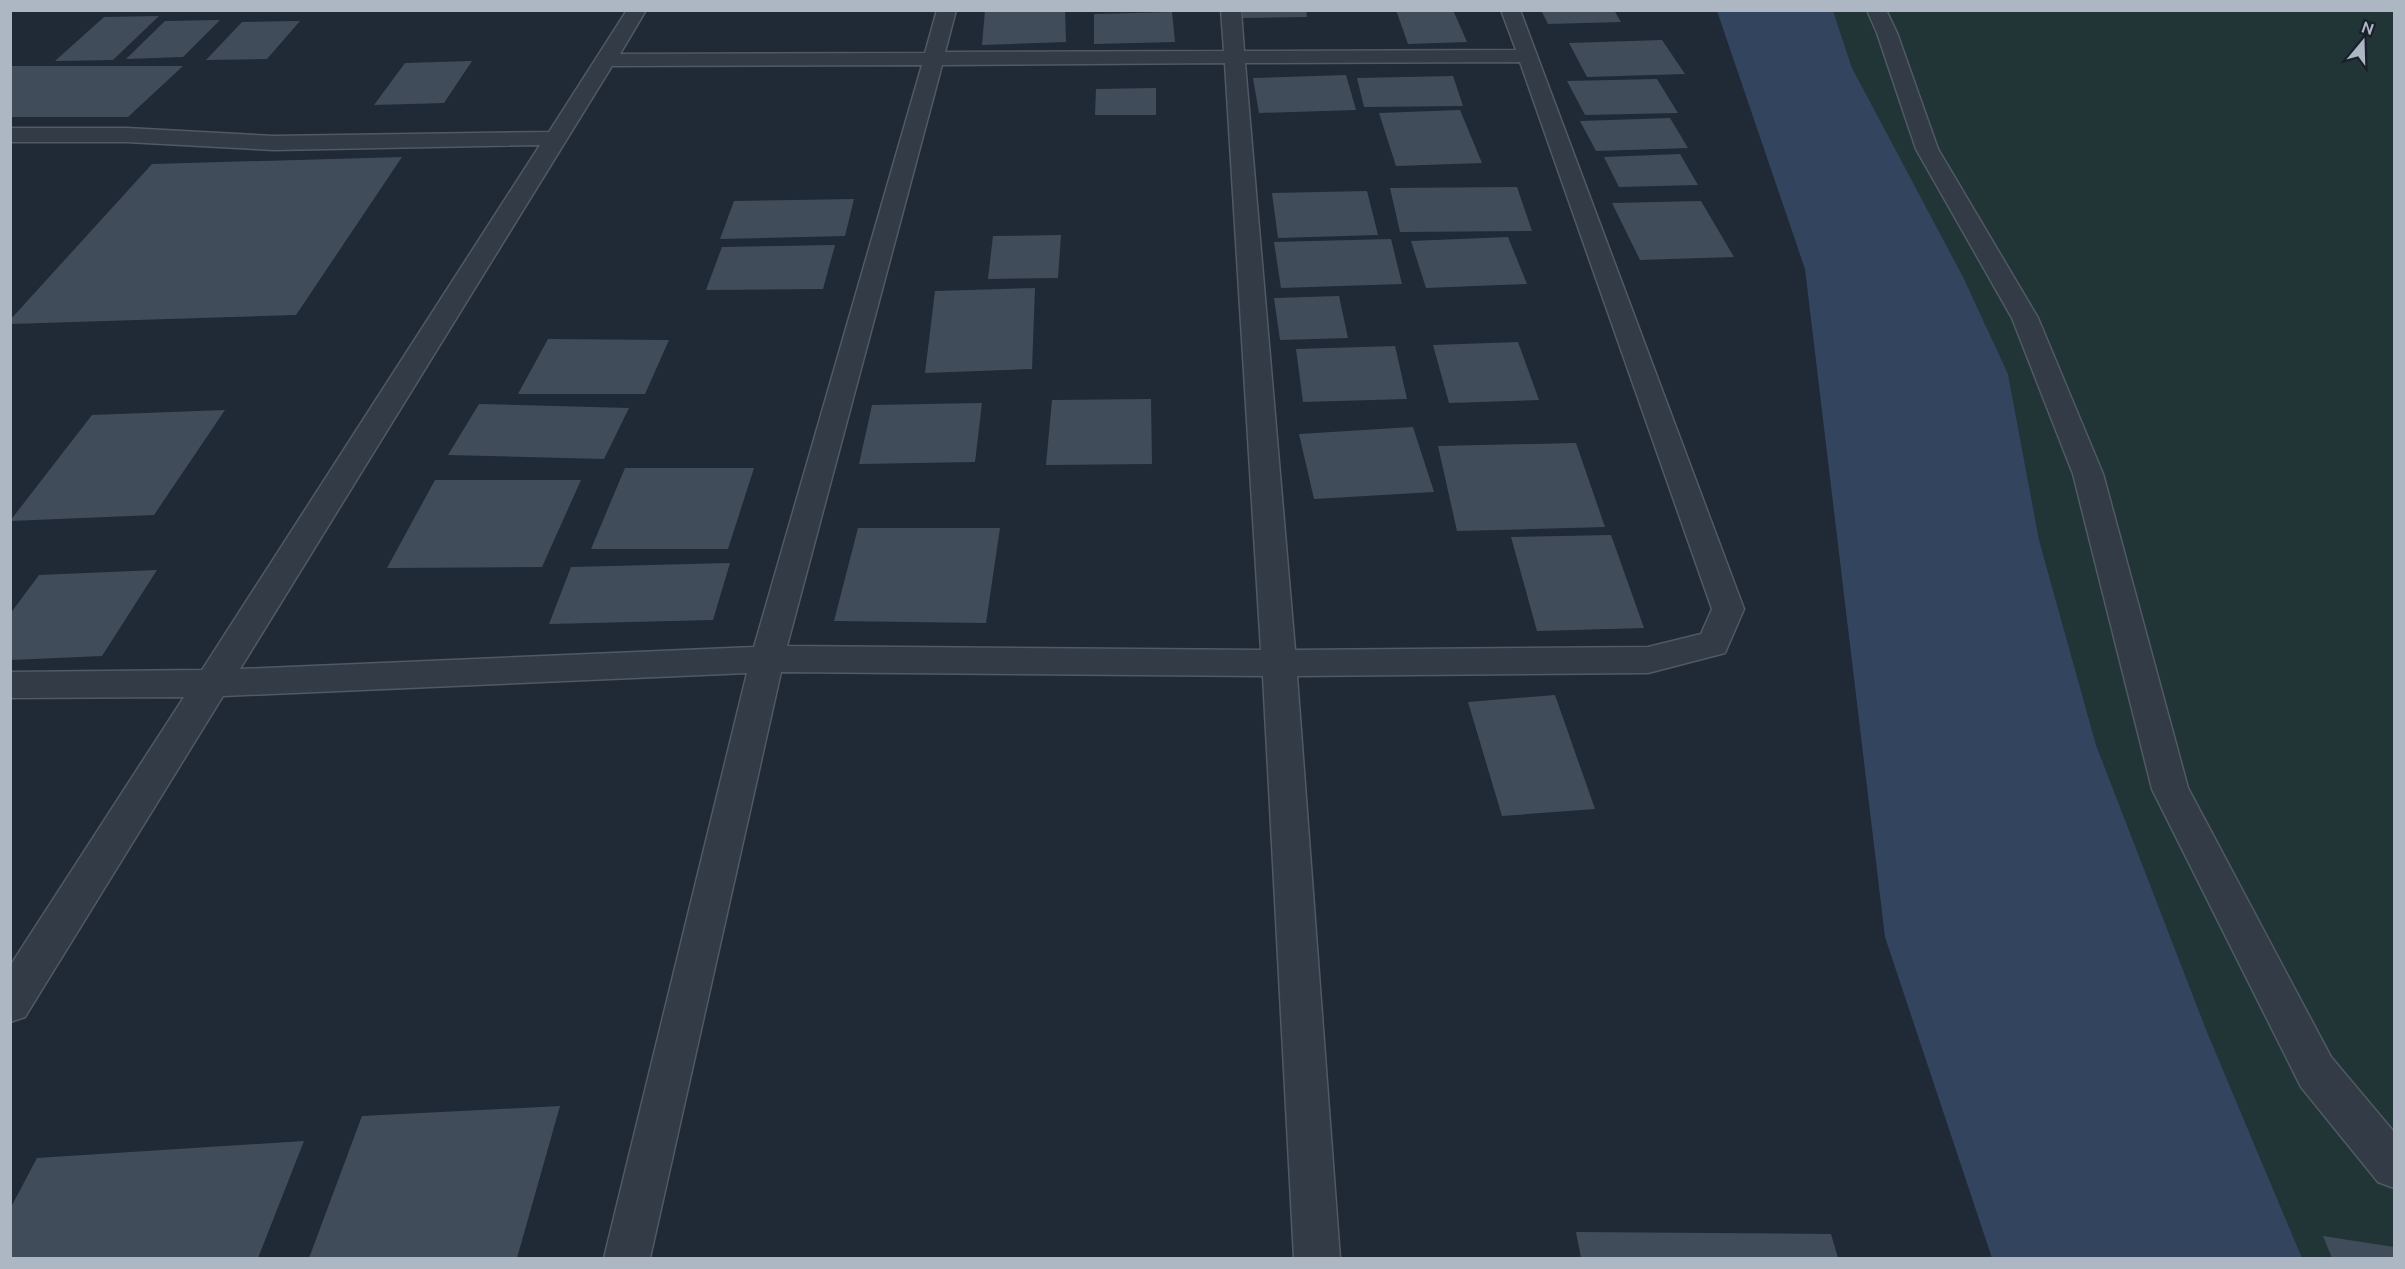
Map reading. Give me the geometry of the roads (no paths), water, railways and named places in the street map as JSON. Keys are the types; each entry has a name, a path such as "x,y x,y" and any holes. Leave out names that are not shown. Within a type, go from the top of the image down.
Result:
{"street":[{"path":"10,1003 637,10"},
{"path":"627,1258 767,659 947,10"},
{"path":"1231,10 1279,663 1317,1258"},
{"path":"10,685 212,683 767,659 1279,663 1648,660 1713,644 1728,609 1510,10"},
{"path":"1876,10 1887,33 1927,149 2025,318 2088,474 2170,789 2316,1072 2394,1166"},
{"path":"605,60 1528,56"},
{"path":"10,135 127,135 274,143 556,138"}],"water":[{"path":"1717,11 1833,11 1852,68 1963,277 2008,374 2039,540 2096,745 2207,1032 2302,1258 1992,1258 1885,937 1805,269"}]}
